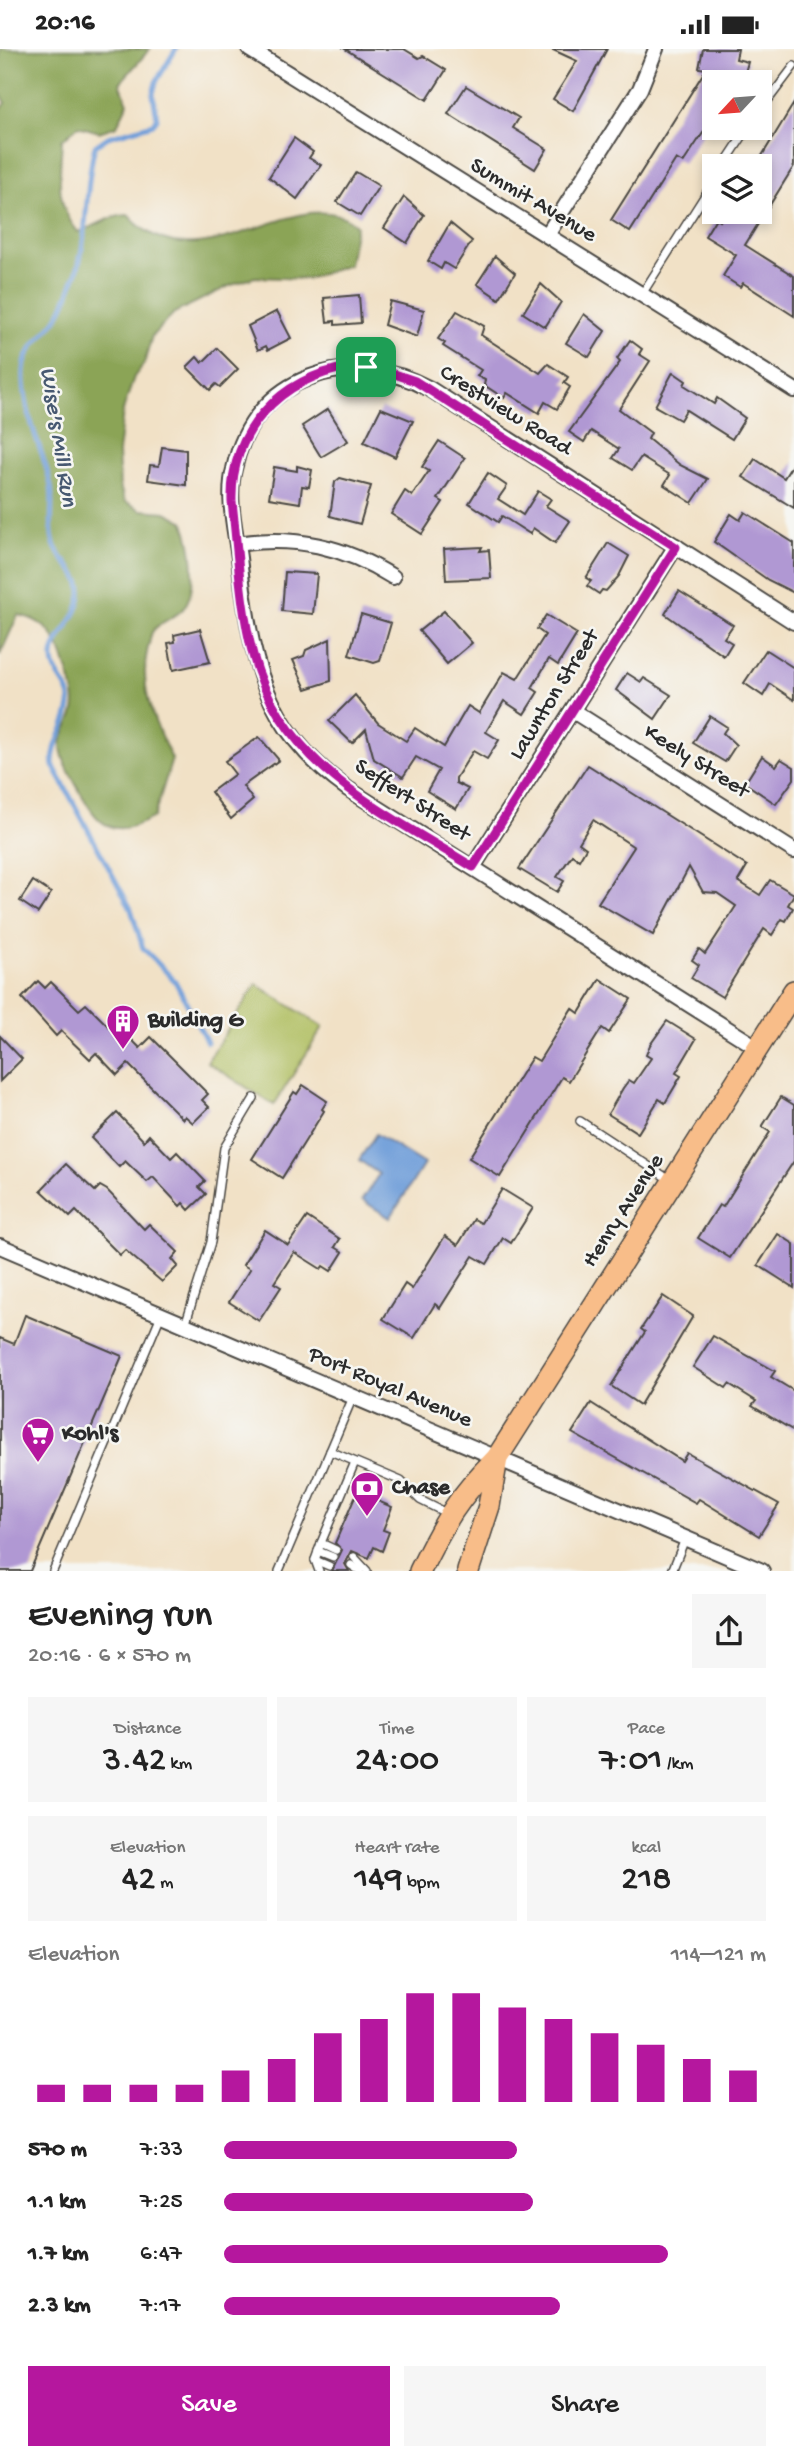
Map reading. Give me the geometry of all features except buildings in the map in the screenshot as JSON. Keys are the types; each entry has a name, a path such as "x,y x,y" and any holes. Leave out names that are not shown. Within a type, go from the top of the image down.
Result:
{"main road":[{"name":"Henry Avenue","path":"420,1571 463,1492 497,1458 794,991"},
{"name":"Henry Avenue","path":"468,1571 488,1506 497,1458"}],"street":[{"name":"Summit Avenue","path":"249,49 794,390"},
{"path":"547,235 640,89 656,49"},
{"name":"Crestview Road","path":"237,544 232,478 247,433 268,406 296,384 328,370 349,367 383,370 415,381 794,622"},
{"path":"237,544 285,539 318,544 363,560 393,577"},
{"name":"Seffert Street","path":"237,544 253,654 266,691 293,737 312,759 338,781 758,1048"},
{"name":"Lawnton Street","path":"473,867 676,547"},
{"name":"Keely Street","path":"573,711 794,851"},
{"name":"Port Royal Avenue","path":"0,1246 762,1571"}],"lane":[{"path":"772,95 794,66"},
{"path":"642,294 702,200"},
{"path":"185,1325 211,1242 224,1148 254,1098"},
{"path":"580,1121 673,1182"},
{"path":"52,1571 161,1315"},
{"path":"279,1571 353,1397"},
{"path":"330,1451 401,1481 420,1500 449,1514"},
{"path":"319,1571 315,1560 355,1462"},
{"path":"672,1571 685,1538"},
{"path":"320,1547 334,1554"},
{"path":"315,1560 329,1566"},
{"path":"360,1571 353,1561 367,1571"}],"green space":[{"path":"0,49 150,49 120,83 128,103 117,126 99,132 78,126 62,140 60,188 65,210 78,232 109,219 128,215 156,236 185,243 216,240 307,214 333,213 356,225 349,265 307,279 255,277 229,286 174,313 152,336 144,364 134,377 123,411 118,453 120,487 125,501 141,510 166,512 183,521 192,553 193,578 183,609 152,632 145,662 146,691 159,732 172,759 154,817 128,828 109,826 93,813 65,764 61,742 73,715 75,697 58,644 46,628 18,615 0,655 0,110 6,103 0,93"},
{"path":"256,984 323,1027 274,1105 207,1062"}],"water":[{"path":"376,1134 424,1164 390,1218 362,1200 379,1174 359,1160"}],"waterway":[{"name":"Wise's Mill Run","path":"176,49 156,82 153,94 157,119 153,124 108,137 95,146 82,246 75,277 59,315 27,357 24,385 28,410 51,486 51,530 54,544 78,579 81,593 80,602 58,641 53,656 55,668 70,699 68,716 55,748 53,765 131,909 143,948 175,981 207,1042"}],"place":[{"name":"Building G","path":"123,1051"},
{"name":"Kohl's","path":"38,1464"},
{"name":"Chase","path":"367,1518"}],"route":[{"path":"366,367 401,375 430,389 676,547 473,867 348,789 312,759 284,725 266,691 248,633 232,502 234,466 242,443 268,406 296,384 328,370 366,367"}]}
